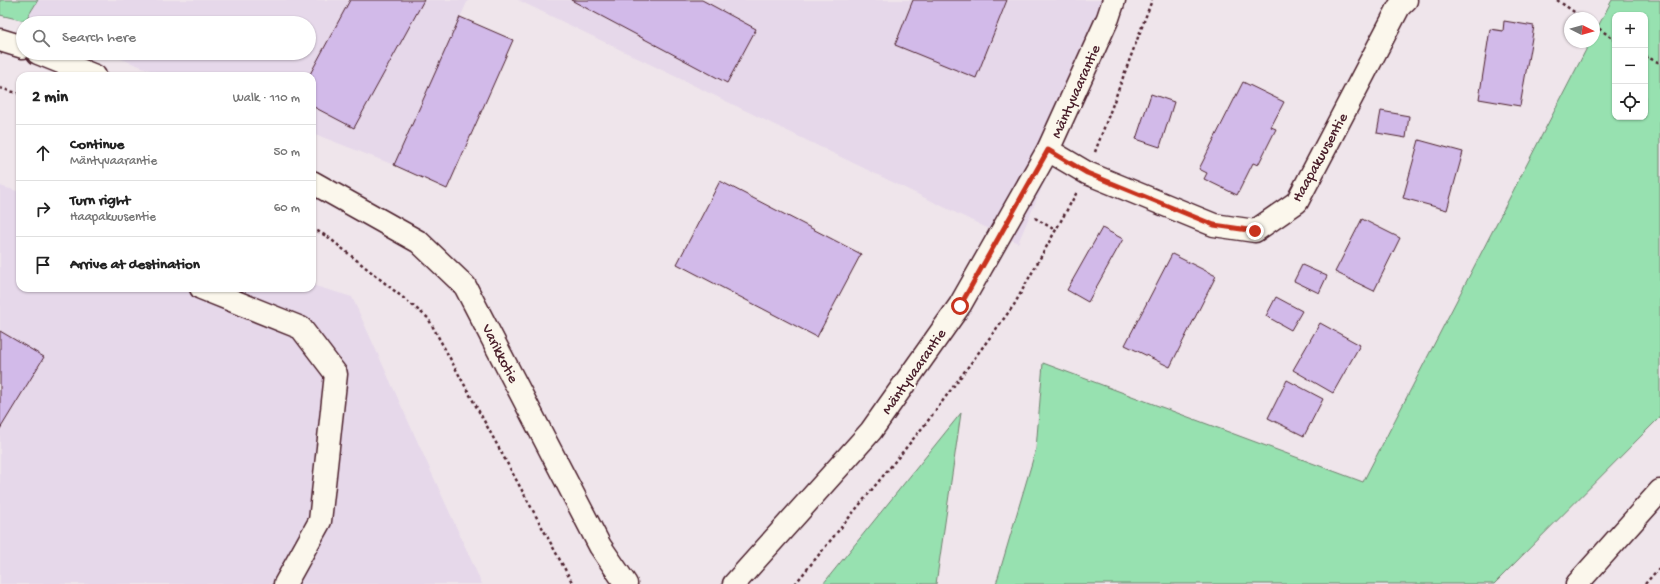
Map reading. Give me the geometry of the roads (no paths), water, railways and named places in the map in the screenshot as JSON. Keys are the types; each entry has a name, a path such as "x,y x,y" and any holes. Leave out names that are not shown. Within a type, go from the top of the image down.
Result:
{"street":[{"name":"Mäntyvaarantie","path":"734,584 875,424 960,306 1048,150 1108,18 1114,0"},
{"name":"Haapakuusentie","path":"1048,150 1087,173 1214,225 1255,231 1297,202 1399,7 1406,0"},
{"path":"0,40 16,45"},
{"path":"55,60 85,72"},
{"name":"Varikkotie","path":"316,184 418,242 465,286 600,546 626,584"},
{"path":"210,292 301,328 336,374 320,521 285,584"},
{"path":"1577,584 1660,491"}]}
